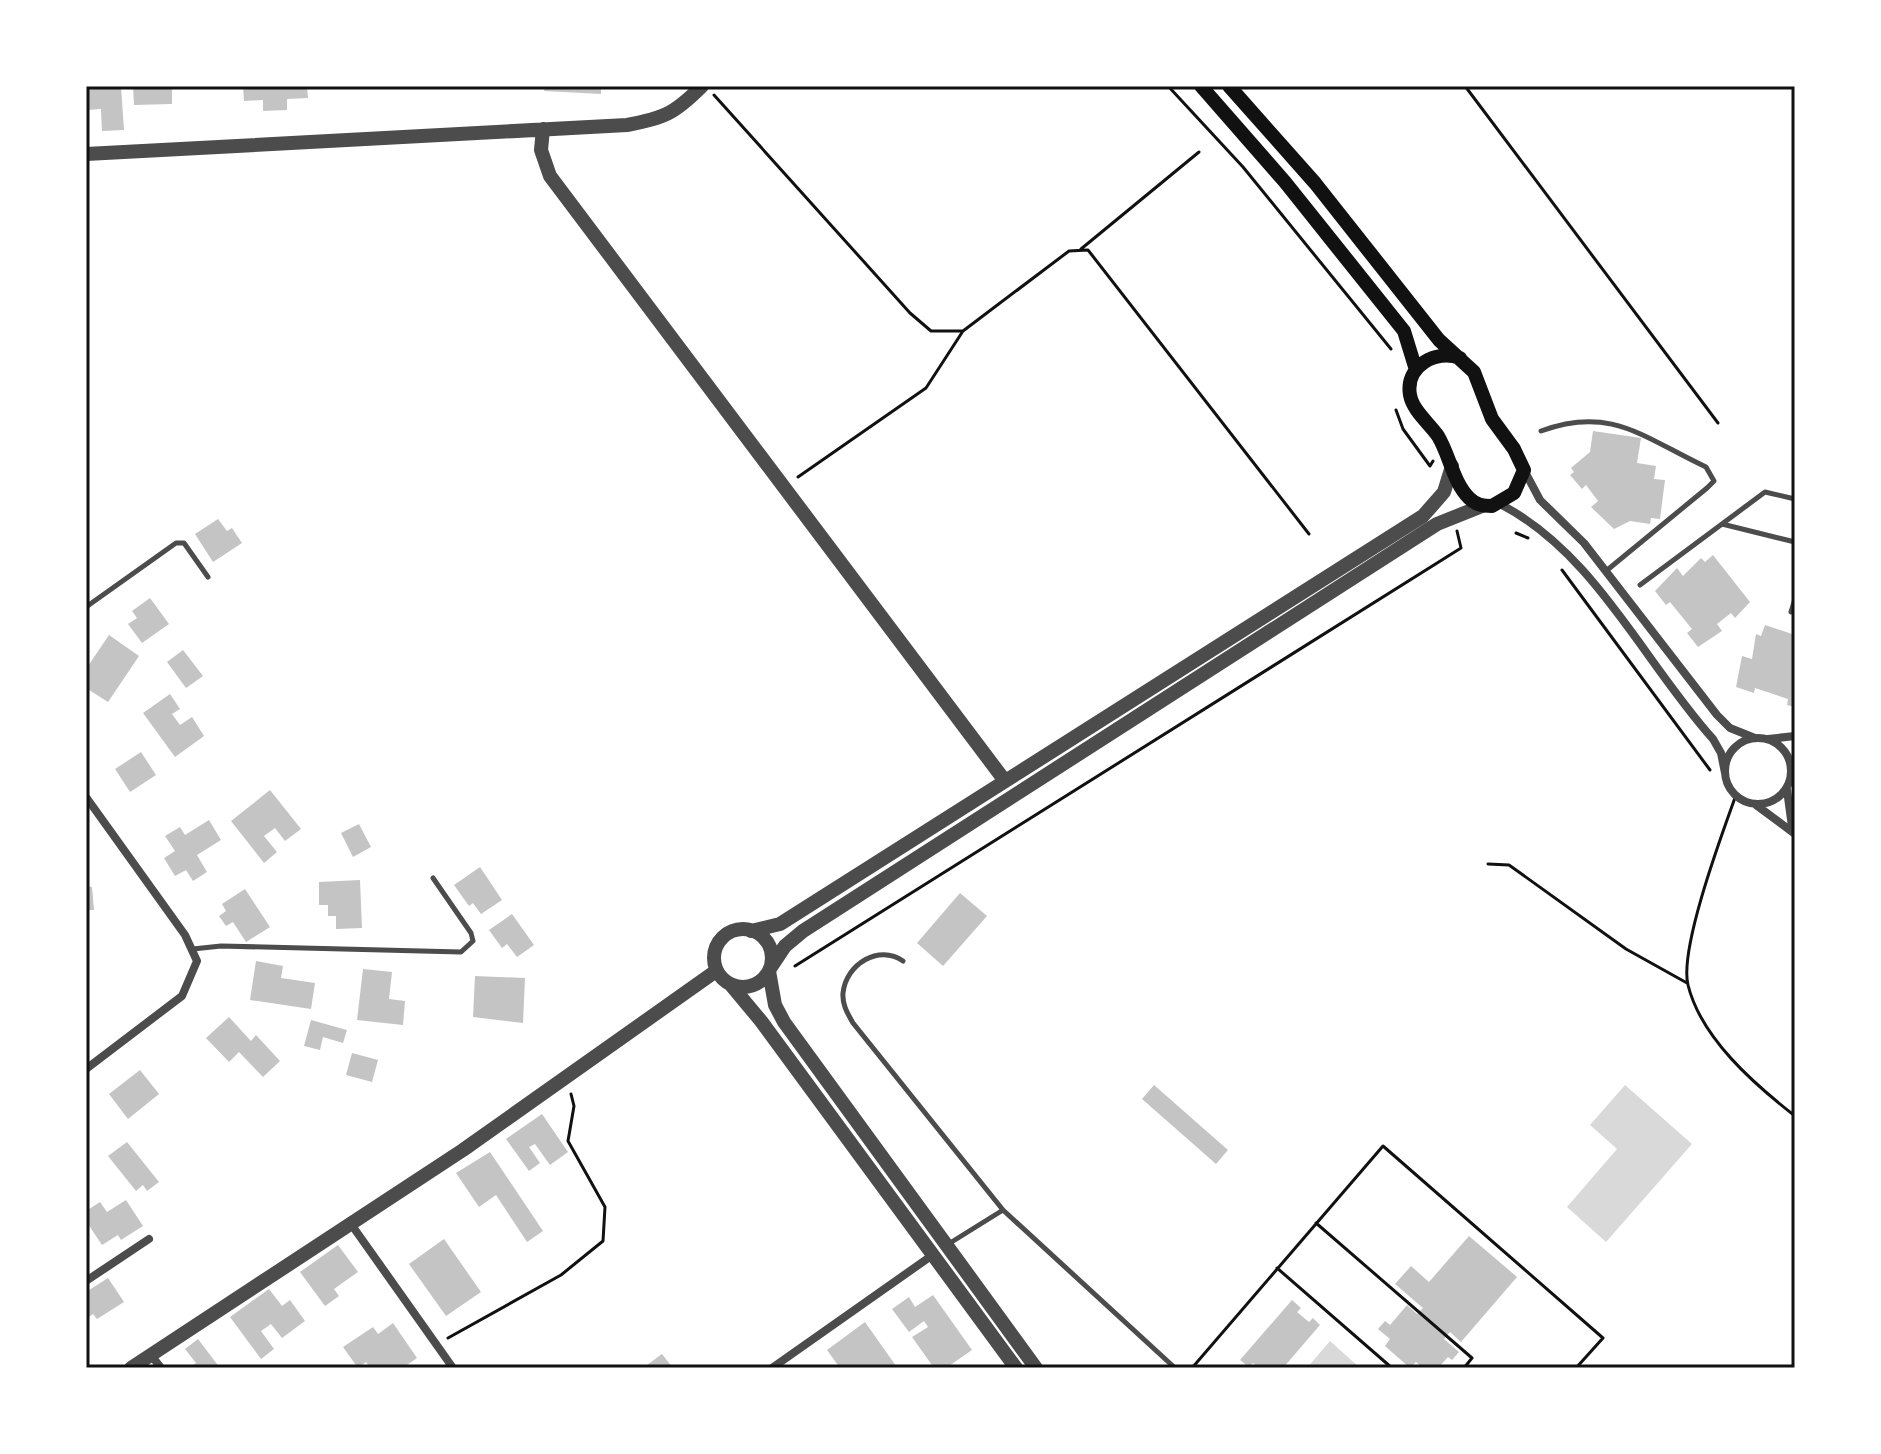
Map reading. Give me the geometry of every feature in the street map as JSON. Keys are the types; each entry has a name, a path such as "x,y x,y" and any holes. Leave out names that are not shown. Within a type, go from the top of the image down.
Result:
{"main road":[{"path":"1201,86 1277,172 1399,324 1412,347 1416,370"},
{"path":"1229,86 1305,172 1439,340 1460,358 1474,372 1492,419 1519,456 1524,470 1518,489 1500,504 1482,506 1464,492 1438,437 1412,400 1410,381 1416,370 1435,356 1460,358"}],"street":[{"path":"86,154 627,125 661,119 677,111 704,86"},
{"path":"543,129 541,150 550,176 1005,781"},
{"path":"1016,1368 761,1021 716,971 714,952 721,939 737,930 751,931 780,924 1423,516 1444,492 1452,466"},
{"path":"1524,470 1540,500 1573,529 1725,724 1783,750 1789,778"},
{"path":"1500,504 1536,523 1580,568 1713,739 1736,795 1794,833"},
{"path":"731,985 750,987 770,969 785,946 803,931 1450,517 1482,506"},
{"path":"1725,773 1733,749 1760,739 1795,736"},
{"path":"1794,833 1786,806 1789,778 1795,762"},
{"path":"1748,802 1770,801 1789,778"},
{"path":"86,797 193,949 197,961 182,996 168,1010 86,1069"},
{"path":"751,931 769,945 775,1005 784,1022 1036,1368"},
{"path":"131,1368 351,1224 716,971"},
{"path":"351,1224 453,1368"},
{"path":"86,1281 149,1239"},
{"path":"772,1368 948,1245"},
{"path":"151,1355 161,1368"}],"lane":[{"path":"1541,431 1568,421 1607,420 1706,467 1711,474 1714,481 1707,488 1606,571"},
{"path":"1640,585 1765,492 1795,499"},
{"path":"1721,524 1795,542"},
{"path":"86,607 176,543 184,543 208,577"},
{"path":"1791,612 1795,599"},
{"path":"193,949 221,946 461,952 473,941 471,933 433,878"},
{"path":"903,961 894,955 868,956 847,980 845,1007 853,1023 1003,1210 1175,1368"},
{"path":"948,1245 1003,1210"}],"path":[{"path":"704,86 910,313 931,331 963,331"},
{"path":"1168,86 1306,241 1398,359"},
{"path":"1465,86 1718,423"},
{"path":"1079,251 1199,152"},
{"path":"782,487 926,388 963,331 1069,251 1088,250 1309,534"},
{"path":"1396,405 1403,429 1430,466 1433,459 1435,471"},
{"path":"795,966 1461,548 1450,517"},
{"path":"1516,533 1537,546"},
{"path":"1554,559 1712,773"},
{"path":"1736,795 1698,910 1687,983 1697,1010 1747,1078 1795,1116"},
{"path":"1488,864 1509,865 1626,949 1687,983"},
{"path":"436,1344 561,1275 603,1241 605,1207 568,1141 574,1106 567,1075"},
{"path":"1192,1368 1383,1146 1603,1338 1576,1368"},
{"path":"1316,1223 1472,1358 1464,1368"},
{"path":"1277,1268 1392,1368"}],"shaded area":[{"path":"1625,1085 1692,1144 1606,1242 1567,1207 1617,1149 1590,1125"},
{"path":"1330,1341 1360,1368 1307,1368"}],"building":[{"path":"86,86 121,86 124,130 102,131 101,109 86,110"},
{"path":"133,86 172,86 172,104 134,105"},
{"path":"243,86 307,86 308,98 287,99 287,110 263,111 263,100 244,101"},
{"path":"545,86 601,86 601,94 544,91"},
{"path":"1593,431 1641,438 1637,463 1656,466 1654,479 1665,480 1660,519 1651,518 1650,524 1630,521 1614,529 1591,507 1598,501 1586,485 1582,489 1570,475 1574,472 1571,468 1590,452"},
{"path":"218,519 227,531 232,528 242,543 213,562 195,534"},
{"path":"1713,555 1750,602 1735,618 1731,613 1717,624 1722,631 1698,647 1687,633 1692,629 1670,602 1666,605 1655,591 1677,568 1683,576 1701,558 1705,562"},
{"path":"150,598 169,624 142,643 128,624 137,618 132,611"},
{"path":"1765,625 1795,635 1795,707 1787,705 1788,699 1755,688 1754,693 1736,687 1742,656 1752,659 1756,634 1761,636"},
{"path":"109,635 139,656 108,702 86,688 86,669"},
{"path":"183,650 203,676 186,688 167,662"},
{"path":"170,694 180,709 172,714 180,725 192,717 204,736 175,757 143,713"},
{"path":"141,752 156,775 130,792 115,769"},
{"path":"270,790 301,829 285,841 275,828 264,836 277,852 264,863 231,821"},
{"path":"209,820 221,840 197,855 207,872 193,881 186,870 175,876 164,858 175,851 165,836 180,827 185,835"},
{"path":"359,824 371,847 353,857 341,833"},
{"path":"480,867 502,900 481,914 473,903 469,906 454,885"},
{"path":"360,880 362,928 336,929 336,916 328,916 328,905 319,905 319,882"},
{"path":"86,886 92,887 94,910 86,910"},
{"path":"245,889 270,927 246,942 233,922 226,926 219,916 226,911 222,904"},
{"path":"960,893 987,916 943,966 917,943"},
{"path":"512,914 534,945 517,957 507,944 502,948 489,930"},
{"path":"256,961 283,966 281,978 315,983 311,1009 250,1000"},
{"path":"363,969 392,972 389,999 405,1001 403,1025 357,1020"},
{"path":"475,976 525,978 523,1023 473,1017"},
{"path":"229,1017 251,1041 256,1035 280,1061 263,1077 239,1052 229,1062 206,1038"},
{"path":"311,1020 347,1030 343,1043 323,1037 320,1050 304,1046"},
{"path":"352,1053 378,1060 372,1082 346,1075"},
{"path":"140,1070 159,1094 128,1119 109,1094"},
{"path":"1154,1085 1228,1150 1216,1164 1142,1099"},
{"path":"542,1114 568,1152 550,1165 535,1144 529,1147 540,1163 529,1171 506,1139"},
{"path":"127,1142 159,1182 147,1191 143,1185 136,1191 108,1156"},
{"path":"490,1152 543,1231 527,1242 496,1195 479,1207 456,1173"},
{"path":"126,1200 143,1226 121,1240 118,1235 102,1245 86,1221 86,1211 100,1202 107,1212"},
{"path":"1469,1236 1517,1277 1461,1342 1450,1332 1444,1339 1459,1352 1452,1360 1448,1357 1438,1368 1423,1368 1416,1362 1410,1368 1385,1346 1390,1339 1378,1329 1385,1321 1390,1325 1407,1305 1417,1314 1423,1308 1395,1284 1411,1266 1429,1282"},
{"path":"444,1239 481,1292 446,1316 409,1264"},
{"path":"338,1245 358,1272 334,1289 339,1296 325,1306 300,1272"},
{"path":"108,1278 124,1302 97,1319 93,1314 86,1319 86,1292"},
{"path":"269,1289 282,1306 290,1300 305,1321 282,1338 271,1324 261,1331 274,1349 261,1359 230,1317"},
{"path":"933,1295 972,1350 946,1368 934,1368 912,1337 928,1327 924,1321 909,1332 892,1309 909,1297 915,1307"},
{"path":"1292,1300 1301,1308 1297,1312 1309,1322 1313,1318 1320,1325 1283,1368 1259,1368 1253,1363 1249,1367 1240,1360"},
{"path":"865,1322 896,1366 893,1368 840,1368 827,1350"},
{"path":"393,1323 417,1358 407,1365 409,1368 370,1368 366,1362 358,1368 343,1347 373,1327 378,1334"},
{"path":"198,1339 220,1368 189,1368 196,1363 185,1349"},
{"path":"662,1354 673,1368 647,1365"}]}
